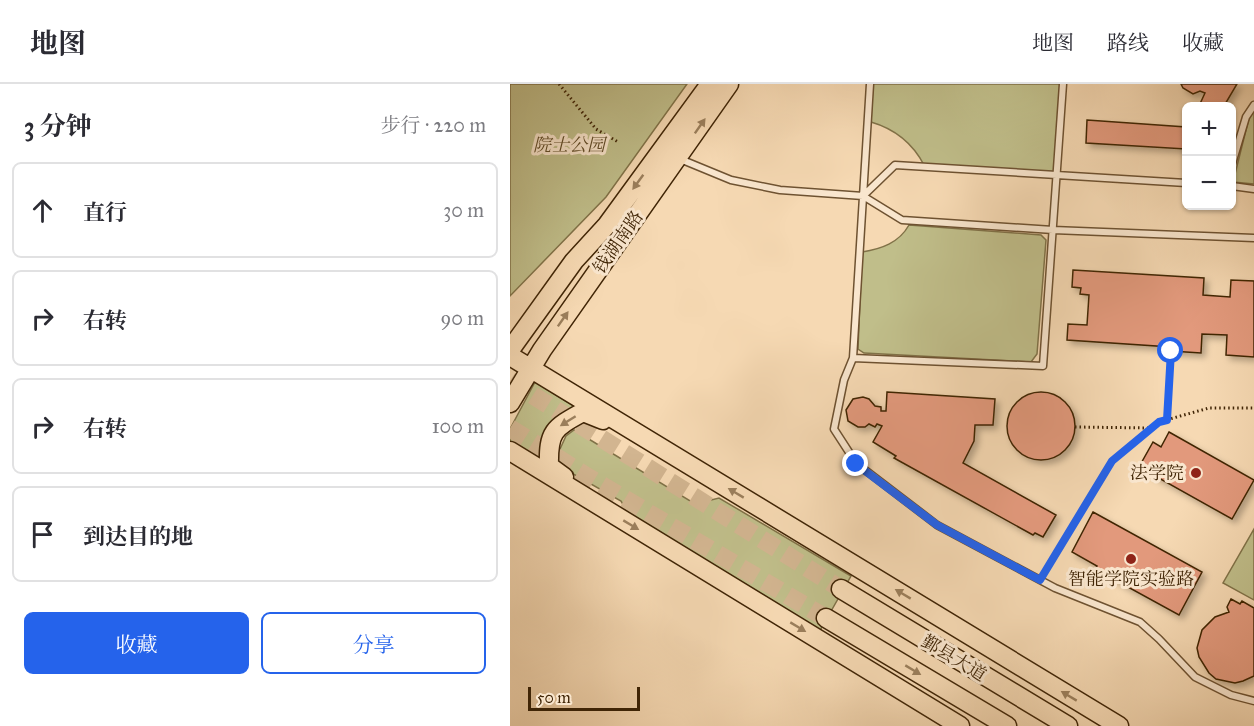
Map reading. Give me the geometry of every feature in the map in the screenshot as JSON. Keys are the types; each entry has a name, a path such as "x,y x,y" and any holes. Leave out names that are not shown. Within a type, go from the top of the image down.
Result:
{"main road":[{"name":"钱湖南路","path":"510,350 574,261 607,225 710,84"},
{"name":"钱湖南路","path":"510,403 531,368 729,84"},
{"path":"510,356 1119,726"},
{"path":"603,508 549,466 549,445 554,433 562,424 583,412 641,435"},
{"path":"510,451 960,726"},
{"name":"鄞县大道","path":"841,589 1068,726"},
{"name":"鄞县大道","path":"826,618 1007,726"}],"lane":[{"path":"870,84 853,358 843,380 834,429 856,464 937,525 1055,588 1140,622 1195,677 1231,695 1254,701"},
{"path":"853,358 1042,366 1063,84"},
{"path":"1234,156 1246,117 1254,105"},
{"path":"678,157 731,180 780,190 863,196 902,220 1053,230 1254,238"},
{"path":"863,196 896,165 1182,183"},
{"path":"1236,187 1254,189"}],"path":[{"path":"559,84 596,129 618,142"},
{"path":"1167,420 1171,351"},
{"path":"1040,580 1112,461 1159,422 1209,408 1254,408"},
{"path":"1075,427 1151,429"}],"green space":[{"name":"院士公园","path":"510,84 687,84 606,197 510,296"},
{"path":"873,84 1061,84 1055,171 1050,173 924,165 902,138 888,128 871,122"},
{"path":"1254,110 1254,184 1236,182 1236,170 1249,118"},
{"path":"909,225 1041,235 1046,240 1037,354 1031,362 864,353 858,349 862,252 895,241"},
{"path":"535,382 577,408 545,464 510,445 510,429"},
{"path":"574,430 695,504 719,498 851,576 818,634 631,518 621,501 568,471 560,449 566,436"},
{"path":"1254,529 1254,600 1223,583"}],"building":[{"path":"1181,84 1237,84 1226,102 1201,102 1205,93 1200,91 1193,94"},
{"path":"1087,120 1182,127 1182,149 1086,143"},
{"path":"1073,270 1204,278 1203,295 1230,297 1231,280 1254,281 1254,357 1226,355 1227,335 1202,334 1201,353 1171,351 1171,347 1067,340 1068,324 1087,325 1089,295 1080,294 1081,288 1072,287"},
{"path":"887,392 995,399 993,425 975,425 974,441 963,463 1056,515 1043,537 1035,533 1033,535 894,458 896,456 873,442 882,426 877,424 875,427 869,424 865,427 858,427 848,421 846,410 853,399 863,397 869,399 875,406 881,407 881,411 886,411"},
{"path":"1041,392 1054,395 1065,402 1072,413 1075,426 1072,439 1065,450 1054,457 1041,460 1028,457 1017,450 1010,439 1007,426 1010,413 1017,402 1028,395"},
{"name":"法学院","path":"1169,432 1254,480 1232,519 1139,467 1153,442 1161,447"},
{"name":"智能学院实验路","path":"1093,512 1202,572 1179,615 1095,569 1097,566 1072,552"},
{"path":"1231,599 1240,604 1242,601 1254,608 1254,676 1235,683 1216,679 1209,673 1199,657 1197,648 1202,630 1215,617 1229,612 1227,607"}],"tunnel":[{"path":"510,381 841,589"},
{"path":"510,428 588,477 826,618"}],"place":[{"name":"法学院","path":"1196,473"},
{"name":"智能学院实验路","path":"1131,559"}],"route":[{"path":"856,464 937,525 1040,580 1112,461 1159,422 1167,420 1171,351"}]}
